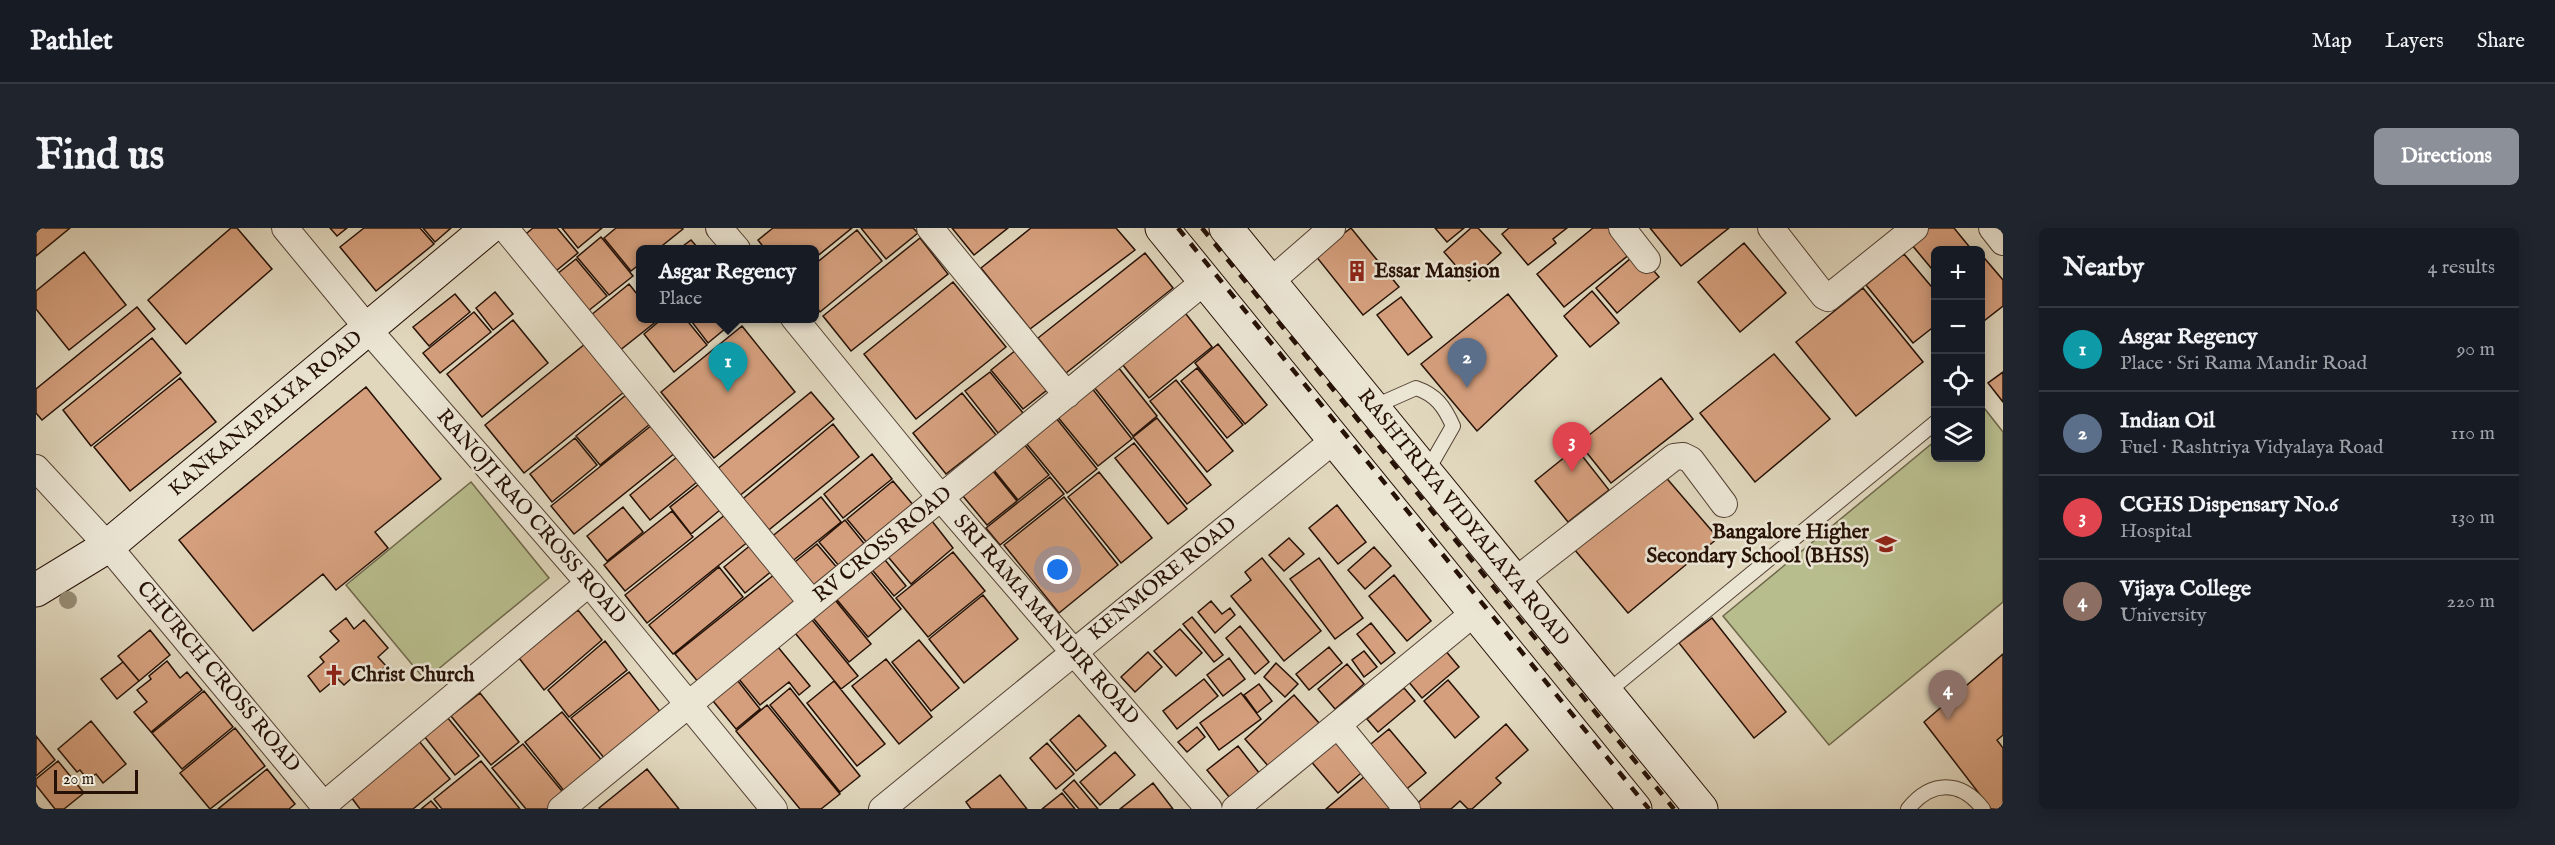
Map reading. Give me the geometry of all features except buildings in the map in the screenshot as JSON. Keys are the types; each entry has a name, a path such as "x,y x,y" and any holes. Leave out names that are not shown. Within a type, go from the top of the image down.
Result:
{"main road":[{"name":"KANKANAPALYA ROAD","path":"36,590 108,546 488,228"},
{"path":"1162,228 1333,441 1635,809"},
{"name":"RASHTRIYA VIDYALAYA ROAD","path":"1226,228 1701,809"}],"street":[{"name":"RANOJI RAO CROSS ROAD","path":"285,228 368,328 589,583 774,809"},
{"path":"505,228 812,603"},
{"path":"719,228 734,245"},
{"path":"930,228 1067,394"},
{"path":"1270,282 1332,228"},
{"path":"1622,228 1647,261"},
{"path":"1771,228 1824,297 1828,298 1915,228"},
{"path":"1992,228 2003,242"},
{"name":"RV CROSS ROAD","path":"561,809 1205,281"},
{"name":"SRI RAMA MANDIR ROAD","path":"798,323 941,498 1209,809"},
{"name":"KENMORE ROAD","path":"882,809 1333,441"},
{"path":"1515,582 1674,457 1683,456 1691,460 1724,504"},
{"name":"CHURCH CROSS ROAD","path":"36,468 108,546 326,807"},
{"path":"326,807 589,583"},
{"path":"1235,809 1474,613"},
{"path":"1338,725 1406,808"}],"lane":[{"path":"1373,407 1416,388 1432,394 1445,408 1453,426 1426,473"},
{"path":"1606,693 1931,425"},
{"path":"1908,809 1918,797 1931,789 1946,787 1961,789 1975,797 1983,809"}],"green space":[{"path":"1985,409 2003,432 2003,602 1829,745 1723,616 1931,444 1931,462 1985,462"},
{"path":"471,482 549,578 425,680 346,585"}],"railway":[{"path":"1178,228 1649,809"},
{"path":"1202,228 1674,809"}],"place":[{"name":"Essar Mansion","path":"1357,271"},
{"name":"Indian Oil","path":"1467,388"},
{"name":"Asgar Regency","path":"728,392"},
{"name":"CGHS Dispensary No.6","path":"1572,472"},
{"name":"Bangalore Higher Secondary School (BHSS)","path":"1886,544"},
{"name":"Christ Church","path":"334,675"},
{"name":"Vijaya College","path":"1948,720"}]}
